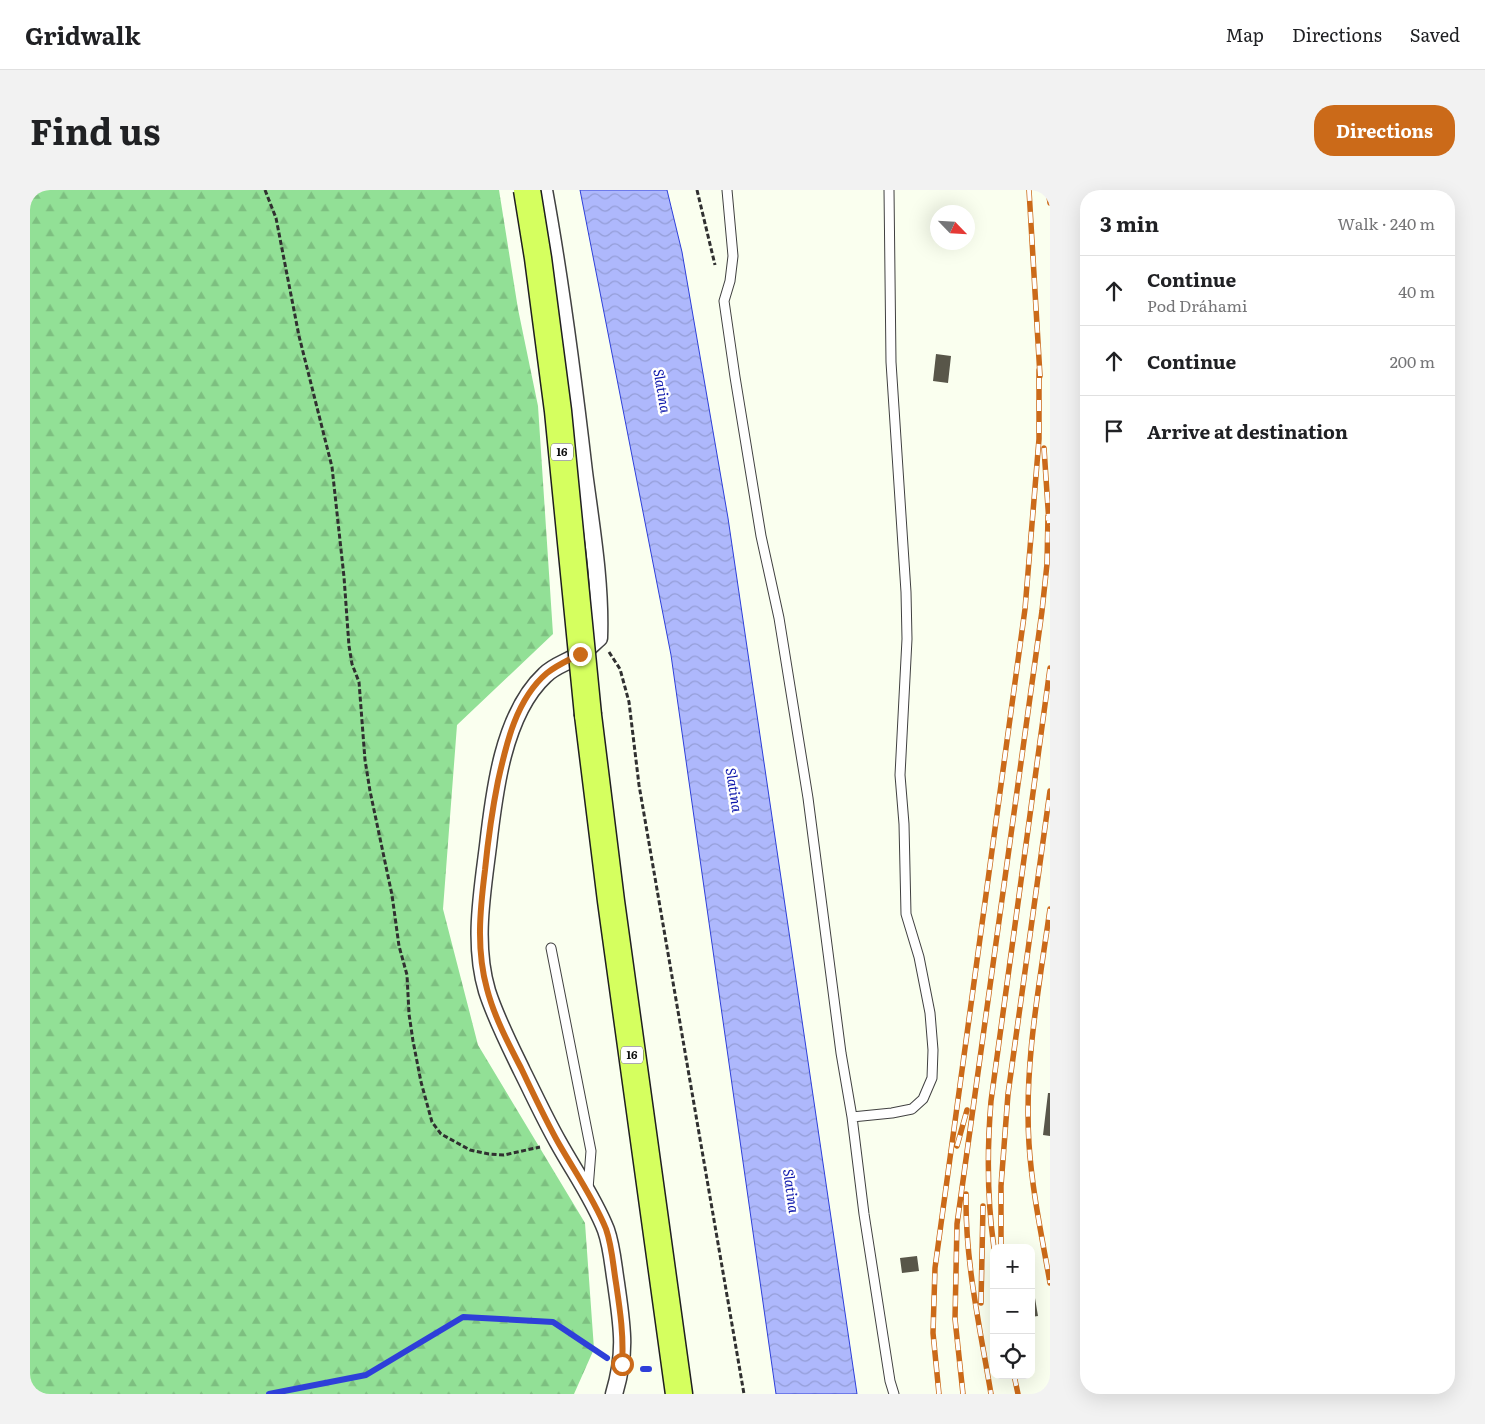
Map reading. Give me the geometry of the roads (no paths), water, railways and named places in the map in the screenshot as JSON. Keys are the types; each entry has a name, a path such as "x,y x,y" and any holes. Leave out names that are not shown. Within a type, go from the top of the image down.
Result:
{"main road":[{"name":"16","path":"527,190 558,411 588,715 611,901 679,1394"}],"street":[{"path":"544,190 570,350 594,557 600,621 599,638 580,654 561,663 546,674 526,699 512,729 495,796 481,904 479,936 487,991 512,1051 558,1143 599,1212 607,1232 612,1252 623,1343 622,1364 614,1394"}],"lane":[{"path":"727,190 733,256 730,280 724,301 757,508 779,618 806,789 864,1214 890,1381 894,1394"},
{"path":"852,1116 892,1113 912,1109 923,1099 932,1078 934,1050 930,1013 919,957 906,914 904,824 900,775 907,639 906,592 891,362 889,190"},
{"path":"551,948 591,1151 588,1194"}],"water":[{"name":"Slatina","path":"580,190 667,190 682,252 728,518 857,1394 776,1394 671,655"}],"waterway":[{"path":"269,1394 366,1375 463,1317 553,1322 607,1358"},
{"path":"643,1369 649,1369"}],"railway":[{"path":"1029,190 1040,376"},
{"path":"1048,190 1050,203"},
{"path":"939,1394 933,1333 935,1268 1025,609 1039,439 1039,370"},
{"path":"1044,448 1049,523"},
{"path":"963,1394 955,1319 957,1224 1042,611 1047,564 1048,516"},
{"path":"994,1244 988,1174 991,1101 1050,668"},
{"path":"1001,1244 1001,1186 1008,1094 1050,791"},
{"path":"1050,909 1037,997 1031,1055 1028,1114 1032,1179 1050,1283"},
{"path":"957,1146 967,1110"},
{"path":"966,1194 966,1219 971,1270 991,1394"},
{"path":"981,1303 983,1206"},
{"path":"1015,1379 1018,1394"}]}
